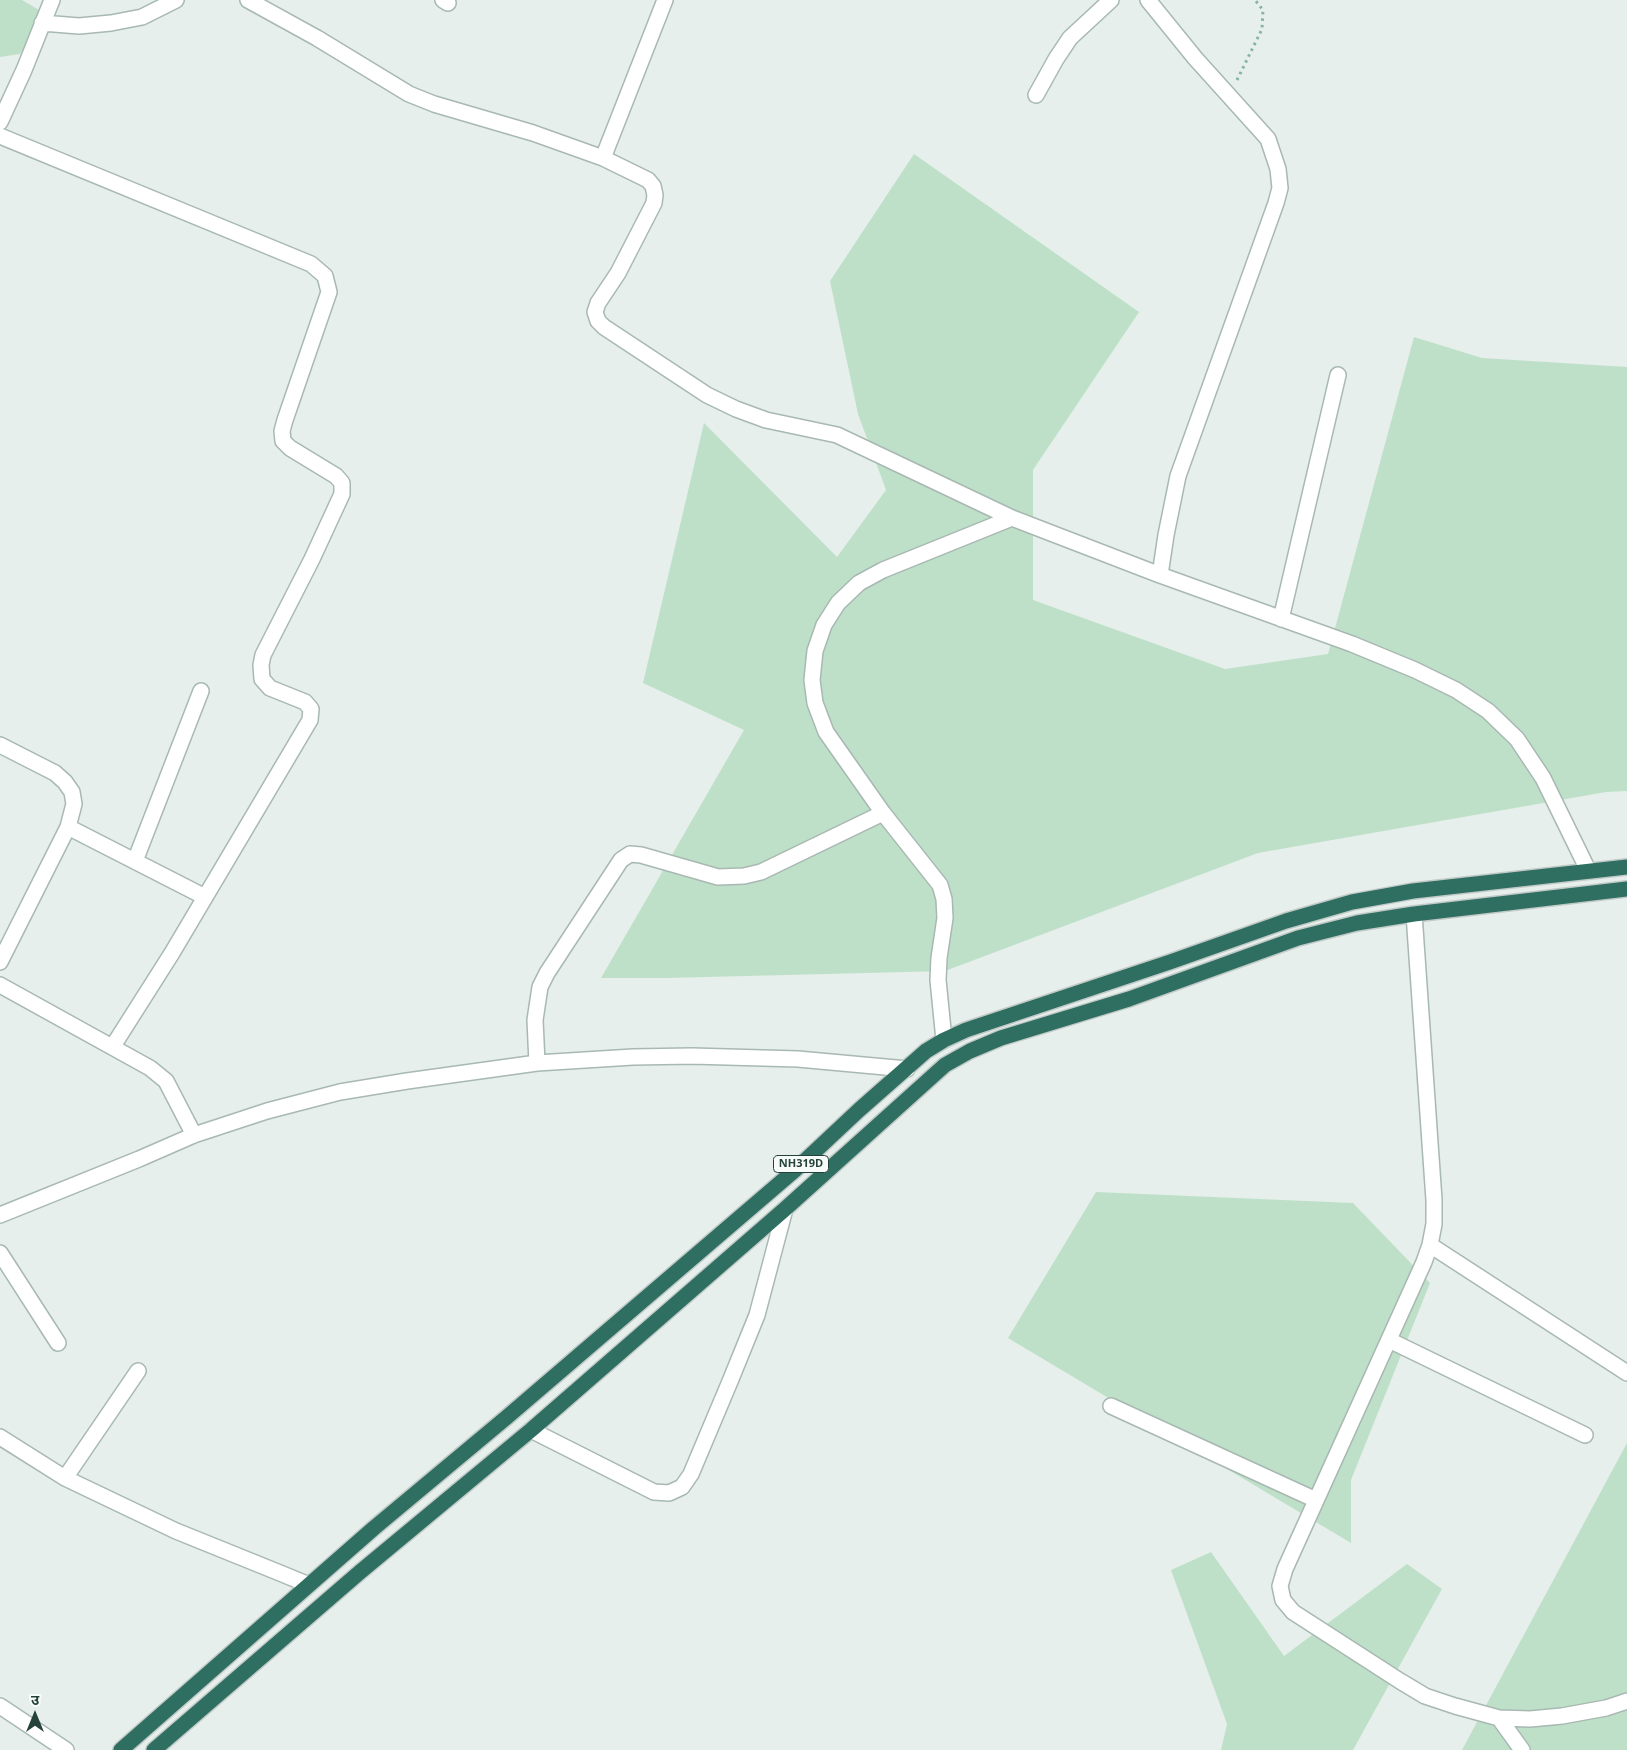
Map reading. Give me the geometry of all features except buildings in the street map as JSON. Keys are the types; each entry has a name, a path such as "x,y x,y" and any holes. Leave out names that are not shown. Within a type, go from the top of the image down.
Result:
{"highway":[{"name":"NH319D","path":"120,1750 374,1528 507,1417 795,1170 907,1068 944,1040 966,1030 1161,966 1286,921 1352,902 1413,891 1627,867"},
{"name":"NH319D","path":"154,1750 360,1572 531,1430 786,1209 945,1065 970,1051 1001,1038 1129,999 1298,938 1357,924 1414,914 1627,889"}],"street":[{"path":"0,122 24,70 52,0"},
{"path":"42,23 79,26 112,23 142,16 176,0"},
{"path":"248,0 317,38 409,94 434,104 533,132 603,158 648,180 653,186 654,203 618,273 595,312 598,321 604,327 707,396 766,420 837,435 1012,518 1281,620 1352,644 1415,670 1456,690 1488,711 1517,739 1543,778 1588,870"},
{"path":"603,158 665,0"},
{"path":"1036,95 1056,58 1070,38 1110,0"},
{"path":"1148,0 1195,58 1268,140 1278,168 1280,188 1178,476 1160,575"},
{"path":"0,136 311,264 325,276 329,292 284,420 283,441 290,448 336,476 342,483 342,494 312,559 263,654 261,665 262,678 270,688 305,702 311,709 310,720 172,952 112,1046"},
{"path":"1281,620 1338,375"},
{"path":"944,1040 938,980 945,918 944,899 940,885 883,812 826,732 815,703 812,680 815,651 824,625 838,603 859,584 883,570 1012,518"},
{"path":"135,861 201,691"},
{"path":"0,745 55,773 66,782 72,792 74,804 68,827 0,962"},
{"path":"537,1064 535,1020 540,987 547,973 621,860 630,854 641,855 718,877 744,876 761,872 883,812"},
{"path":"68,827 205,897"},
{"path":"1414,914 1434,1200 1434,1224 1430,1245 1285,1569 1280,1586 1283,1600 1293,1612 1426,1696 1455,1706 1500,1718 1530,1718 1562,1716 1606,1708 1627,1701"},
{"path":"0,985 150,1068 166,1081 194,1135"},
{"path":"0,1215 194,1135 267,1110 340,1092 455,1074 537,1064 633,1058 692,1056 798,1059 907,1068"},
{"path":"531,1430 654,1492 669,1493 682,1487 690,1474 709,1431 757,1315 786,1209"},
{"path":"1430,1245 1627,1373"},
{"path":"0,1253 58,1343"},
{"path":"1389,1340 1585,1435"},
{"path":"65,1478 138,1371"},
{"path":"1111,1406 1316,1500"},
{"path":"0,1437 65,1478 176,1532 309,1585"},
{"path":"0,1706 66,1750"},
{"path":"1500,1718 1522,1750"}],"path":[{"path":"1229,96 1262,29 1263,10 1255,0"}],"green space":[{"path":"0,0 22,0 46,14 20,54 0,57"},
{"path":"914,154 1139,312 1033,470 1033,600 1225,669 1328,654 1414,337 1482,358 1627,367 1627,791 1606,792 1258,853 945,971 601,978 744,730 643,683 704,423 837,557 886,490 858,414 830,281"},
{"path":"1096,1192 1353,1203 1430,1283 1351,1480 1351,1543 1008,1338"},
{"path":"1627,1443 1627,1750 1462,1750"},
{"path":"1211,1552 1284,1656 1407,1564 1442,1589 1353,1750 1221,1750 1227,1724 1171,1570"}]}
